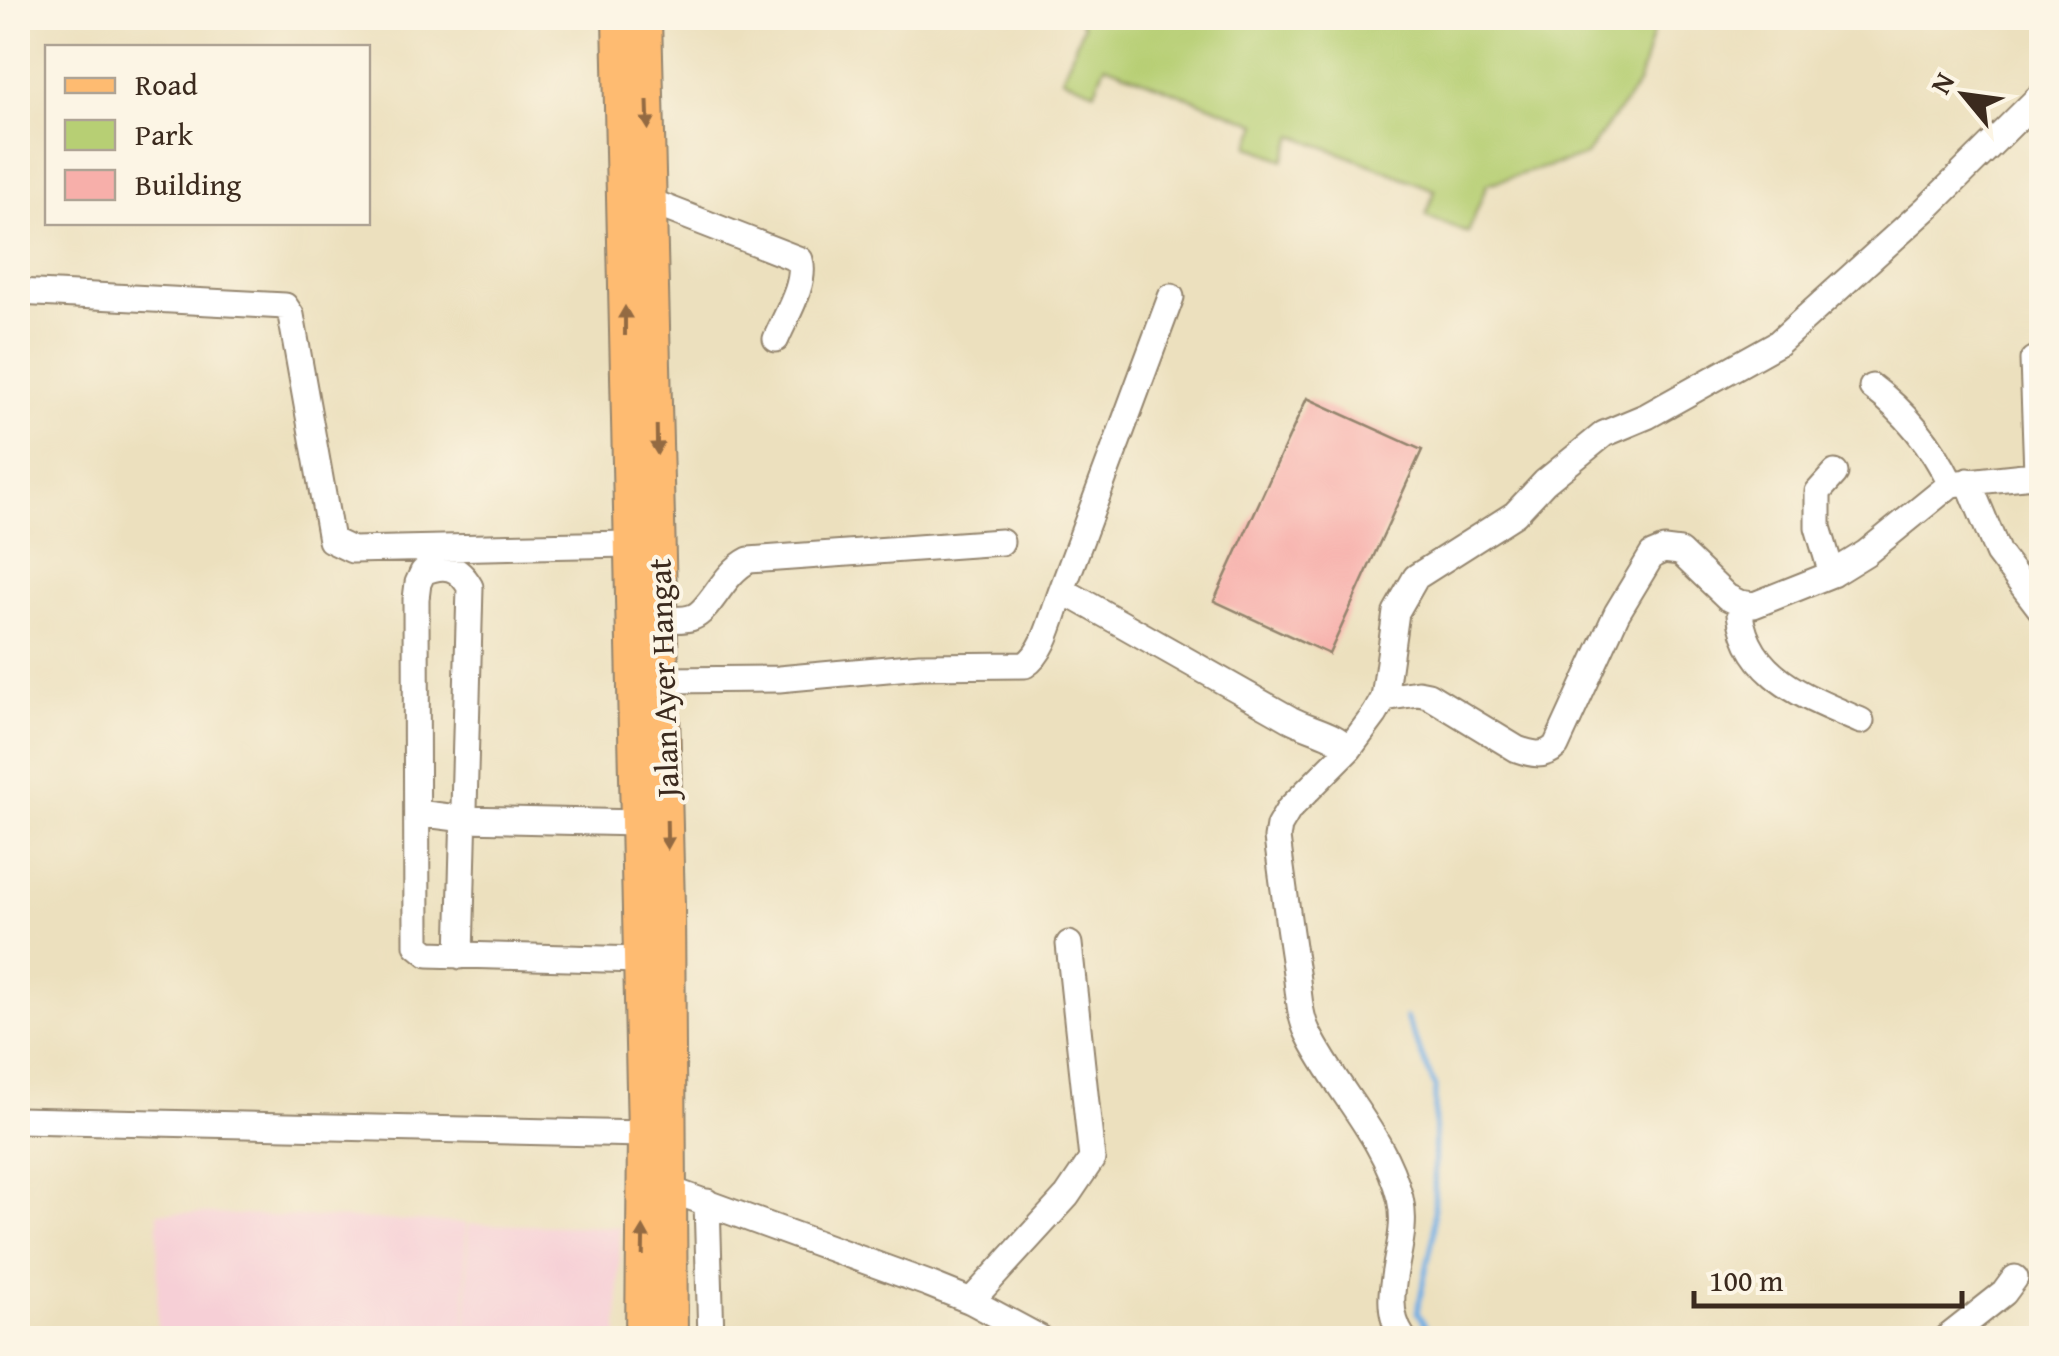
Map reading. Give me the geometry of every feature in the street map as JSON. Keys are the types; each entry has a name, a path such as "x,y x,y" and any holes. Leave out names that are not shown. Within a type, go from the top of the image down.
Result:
{"main road":[{"name":"Jalan Ayer Hangat","path":"619,18 644,1134 642,1338"},
{"name":"Jalan Ayer Hangat","path":"645,18 663,680 671,1338"}],"street":[{"path":"1403,1338 1393,1324 1390,1304 1403,1226 1401,1202 1383,1152 1306,1028 1277,838 1279,826 1289,809 1350,749 1384,698 1396,612 1416,577 1514,514 1545,482 1604,434 1646,416 1778,343 1927,208 2042,94"},
{"path":"652,202 800,260 800,280 776,338"},
{"path":"18,292 285,306 291,315 330,540 341,548 629,544"},
{"path":"663,680 778,678 920,666 1024,665 1033,660 1171,297"},
{"path":"1384,698 1428,695 1517,749 1530,754 1546,753 1556,746 1616,613 1652,556 1664,550 1680,552 1738,604 1765,602 1832,574 1866,554 1960,482 2039,473 2033,360"},
{"path":"1872,387 1894,405 1960,482 1998,552 2042,610"},
{"path":"1832,574 1818,526 1818,492 1835,473"},
{"path":"660,619 692,618 701,612 726,576 749,560 1001,542"},
{"path":"460,956 470,587 461,572 447,566 423,572 418,583 417,945 428,954 460,956 639,960"},
{"path":"1062,590 1269,708 1310,729 1335,735 1350,749"},
{"path":"1738,604 1746,642 1764,669 1810,698 1861,721"},
{"path":"417,814 465,819 638,822"},
{"path":"971,1301 1067,1196 1092,1159 1070,944"},
{"path":"18,1120 644,1134"},
{"path":"671,1190 971,1301 1040,1338"},
{"path":"707,1202 711,1338"},
{"path":"1947,1338 2004,1293 2014,1278"},
{"path":"672,1288 709,1285"}],"shaded area":[{"path":"158,1212 466,1223 466,1338 157,1338"},
{"path":"468,1224 620,1227 618,1338 467,1338"}],"green space":[{"path":"1078,18 1657,18 1638,85 1585,156 1487,184 1468,233 1426,216 1435,190 1294,135 1284,160 1249,146 1258,124 1105,65 1095,91 1062,78 1083,26"}],"building":[{"path":"1307,398 1422,450 1329,654 1214,601"}],"waterway":[{"path":"1406,1018 1435,1087 1434,1234 1417,1312 1433,1338"}]}
